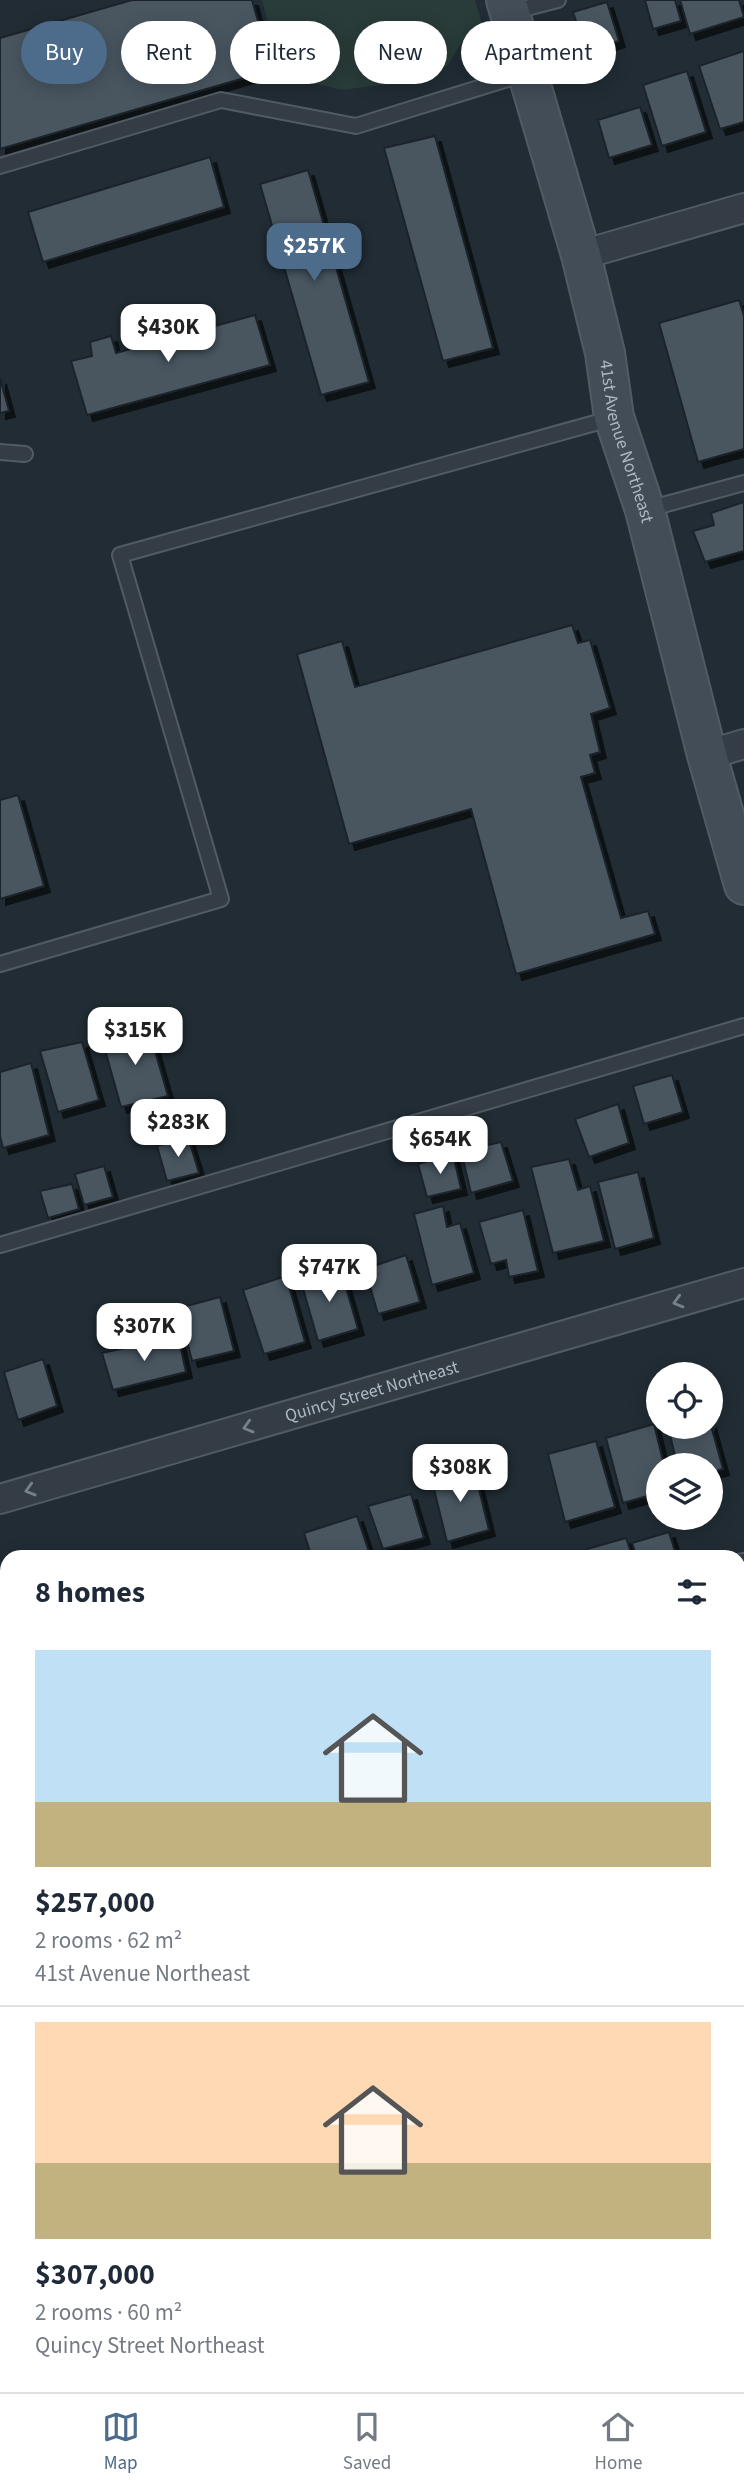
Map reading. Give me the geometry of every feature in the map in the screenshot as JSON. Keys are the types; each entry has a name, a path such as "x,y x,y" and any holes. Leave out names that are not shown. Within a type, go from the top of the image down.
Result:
{"street":[{"name":"41st Avenue Northeast","path":"530,84 580,255 605,353 614,418 645,510 707,755 744,885"},
{"path":"580,255 744,208"},
{"path":"707,755 744,744"},
{"name":"Quincy Street Northeast","path":"0,1499 744,1283"}],"lane":[{"path":"508,6 558,0"},
{"path":"0,166 221,100 355,126 491,84"},
{"path":"0,964 221,899 120,555 614,418"},
{"path":"0,452 25,454"},
{"path":"645,510 744,483"},
{"path":"0,1245 744,1026"}],"green space":[{"path":"262,0 475,0 481,21 461,21 461,43 447,66 447,21 354,21 354,84 388,84 342,90 318,84 340,84 340,21 268,21"}],"building":[{"path":"132,0 252,0 258,21 230,21 230,82 0,149 0,38 21,32 21,84 107,84 107,21 59,21"},
{"path":"645,0 675,0 681,21 653,29"},
{"path":"680,0 739,0 744,17 690,34"},
{"path":"607,2 613,21 576,21 573,12"},
{"path":"744,51 744,122 720,129 699,66"},
{"path":"687,71 706,132 662,146 643,85"},
{"path":"640,107 652,145 609,158 598,120"},
{"path":"435,136 493,348 443,361 384,148"},
{"path":"210,157 224,207 43,262 28,212"},
{"path":"308,170 369,382 321,395 260,184"},
{"path":"739,300 744,316 744,449 698,462 659,323"},
{"path":"255,315 270,365 87,415 71,361 92,356 90,342 111,336 116,353"},
{"path":"0,378 9,411 0,413"},
{"path":"744,502 744,551 705,562 693,531 714,525 711,513"},
{"path":"572,625 578,643 590,640 610,708 591,714 600,752 590,755 595,773 581,777 621,918 648,911 655,934 516,974 471,809 349,844 297,654 342,641 355,687"},
{"path":"18,795 44,886 0,899 0,800"},
{"path":"148,1027 168,1096 121,1107 102,1039"},
{"path":"82,1042 99,1100 58,1112 40,1051"},
{"path":"31,1063 49,1135 3,1148 0,1136 0,1072"},
{"path":"672,1075 683,1112 644,1124 633,1086"},
{"path":"618,1104 629,1143 589,1157 575,1119"},
{"path":"188,1137 199,1173 167,1181 157,1146"},
{"path":"501,1142 513,1181 471,1193 461,1151"},
{"path":"453,1154 461,1189 427,1197 418,1164"},
{"path":"569,1159 578,1190 590,1186 604,1241 553,1253 531,1167"},
{"path":"104,1166 113,1197 84,1205 75,1174"},
{"path":"638,1172 654,1238 615,1249 598,1182"},
{"path":"72,1184 79,1209 48,1218 40,1191"},
{"path":"443,1206 447,1227 460,1223 474,1273 432,1285 414,1214"},
{"path":"523,1210 538,1271 509,1277 506,1260 491,1264 479,1222"},
{"path":"406,1255 420,1302 378,1314 365,1269"},
{"path":"340,1267 358,1329 318,1341 300,1278"},
{"path":"286,1276 305,1342 264,1354 243,1290"},
{"path":"220,1297 234,1351 192,1361 179,1308"},
{"path":"178,1336 186,1372 113,1390 102,1353"},
{"path":"43,1359 57,1406 18,1420 4,1372"},
{"path":"646,1426 646,1439 658,1439 661,1453 646,1453 646,1496 623,1503 606,1438"},
{"path":"671,1439 715,1439 719,1453 674,1453"},
{"path":"596,1441 615,1507 565,1522 548,1454"},
{"path":"473,1465 489,1530 447,1542 431,1477"},
{"path":"411,1494 424,1538 383,1549 368,1506"},
{"path":"357,1516 368,1550 309,1550 304,1533"},
{"path":"669,1532 675,1550 634,1550 632,1543"},
{"path":"626,1538 630,1550 587,1550"}]}
